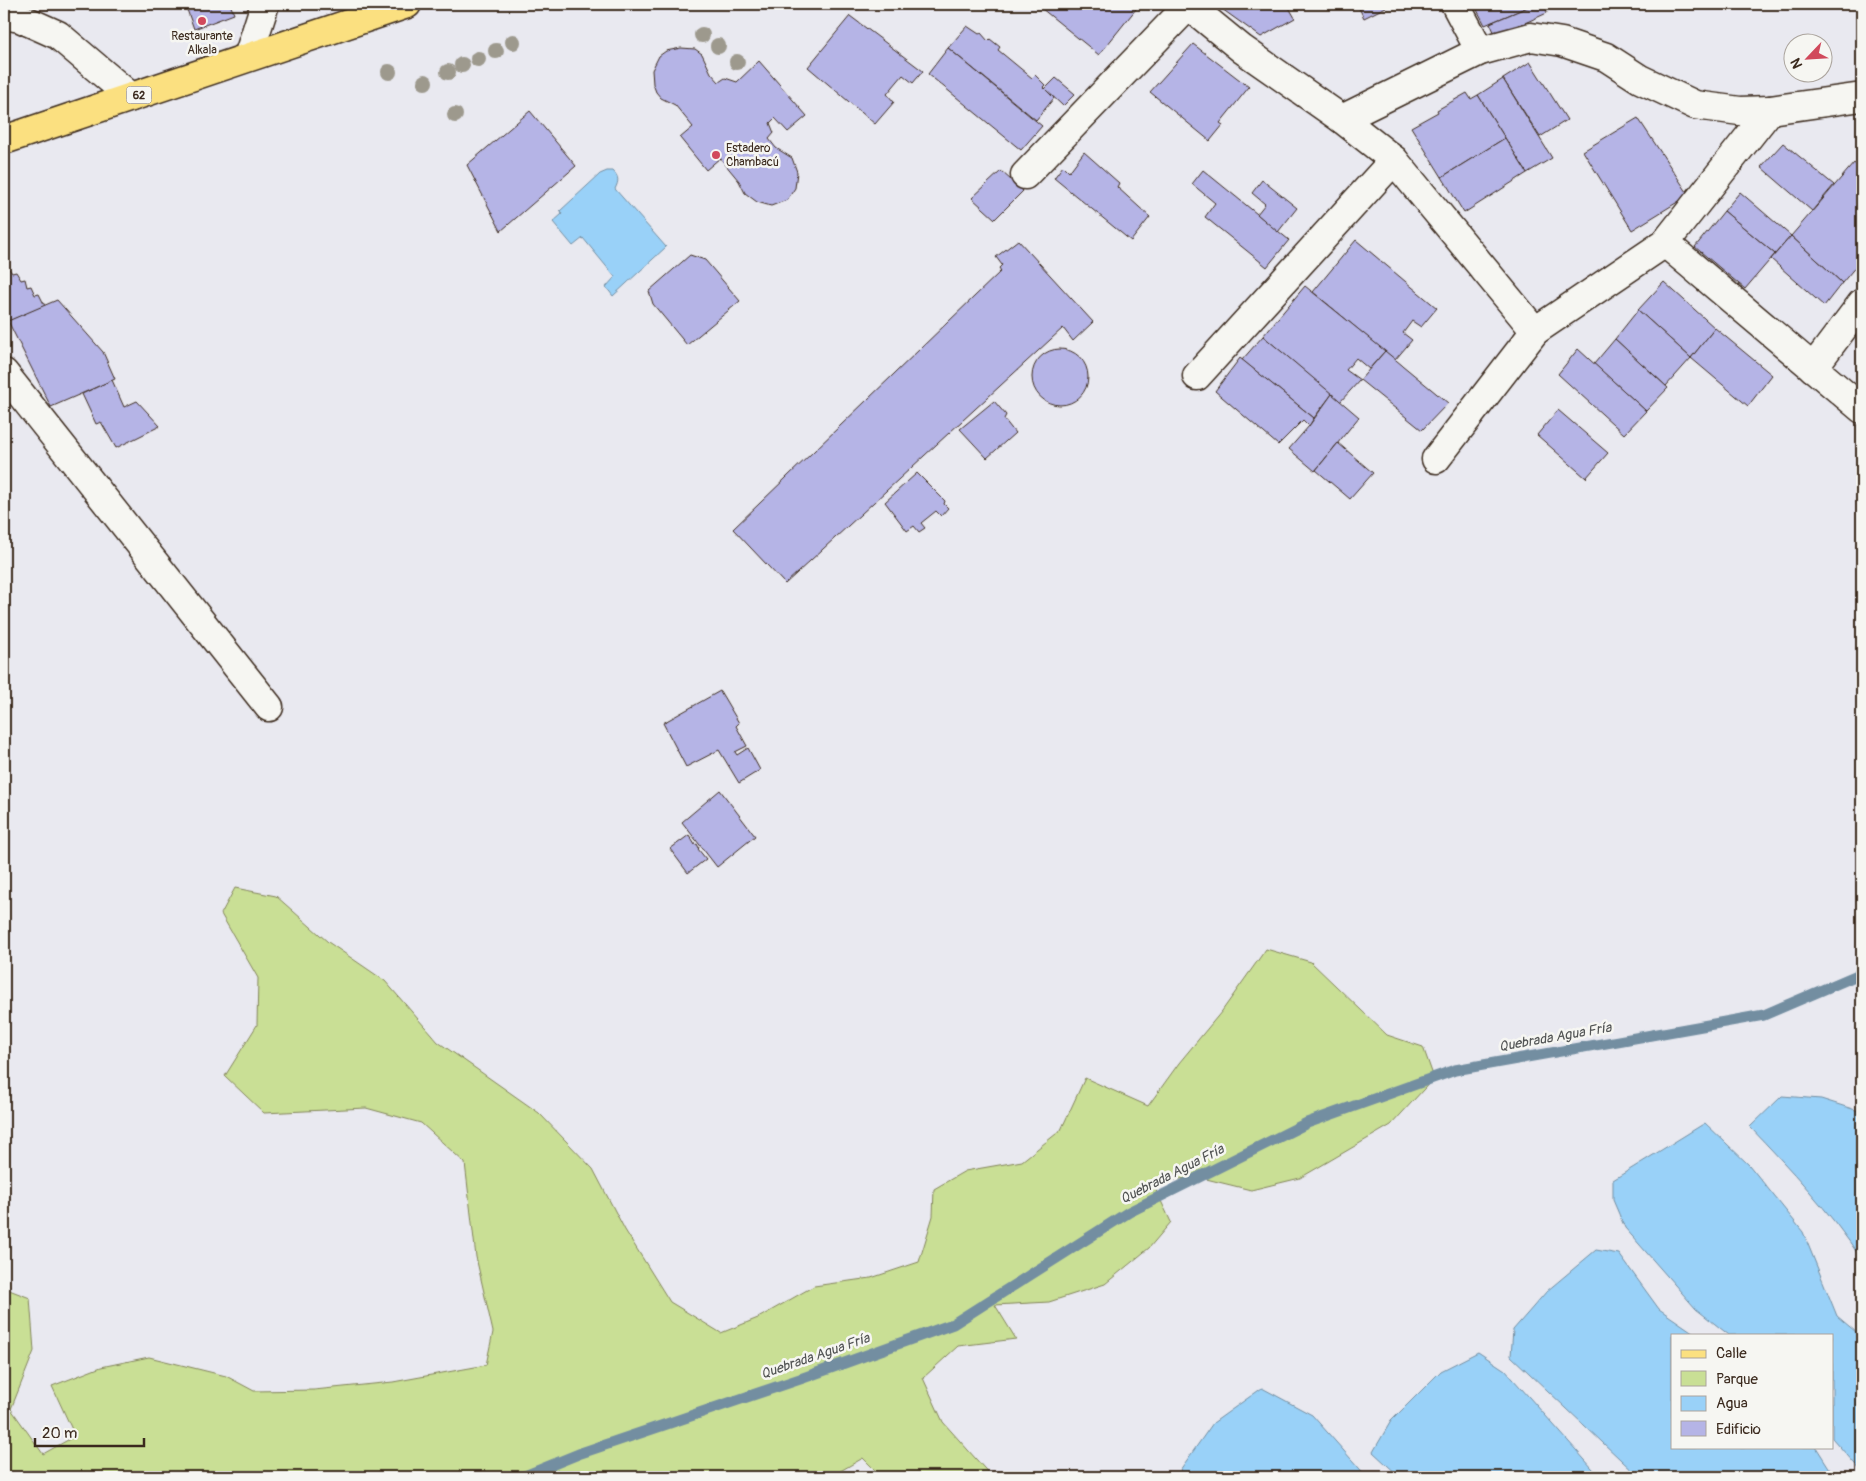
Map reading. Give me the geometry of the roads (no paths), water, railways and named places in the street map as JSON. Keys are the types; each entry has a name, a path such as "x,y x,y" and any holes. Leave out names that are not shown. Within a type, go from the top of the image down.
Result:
{"main road":[{"name":"62","path":"4,140 408,4"}],"street":[{"path":"248,57 265,4"},
{"path":"1025,175 1188,4 1242,49 1342,119 1394,160 1534,331"},
{"path":"1455,4 1480,51"},
{"path":"4,15 20,18 58,35 131,97"},
{"path":"1342,119 1480,51 1531,37 1562,42 1606,57 1640,78 1695,105 1740,111 1770,110 1862,97"},
{"path":"1436,459 1534,331 1665,243 1770,110"},
{"path":"1197,376 1394,160"},
{"path":"1665,243 1862,409"},
{"path":"1813,368 1862,303"},
{"path":"4,373 269,707"}],"water":[{"path":"607,171 615,173 618,179 615,189 666,247 613,296 606,287 615,277 583,238 573,246 553,222 562,214 560,211 600,174"},
{"path":"1782,1096 1821,1099 1862,1112 1862,1260 1823,1207 1750,1127"},
{"path":"1705,1123 1749,1165 1803,1232 1837,1316 1862,1337 1862,1472 1834,1440 1834,1334 1728,1334 1696,1309 1625,1228 1613,1200 1613,1180"},
{"path":"1596,1250 1619,1254 1659,1309 1696,1334 1671,1334 1671,1448 1817,1448 1835,1477 1639,1477 1511,1356 1513,1330 1547,1291"},
{"path":"1478,1352 1505,1370 1600,1477 1400,1477 1373,1452 1391,1421 1441,1371"},
{"path":"1262,1388 1312,1415 1367,1477 1185,1477 1180,1470 1213,1423"}],"waterway":[{"name":"Quebrada Agua Fría","path":"522,1477 581,1453 803,1378 953,1324 1129,1212 1307,1123 1455,1070 1764,1015 1862,973"}],"place":[{"name":"Restaurante Alkala","path":"202,21"},
{"name":"Estadero Chambacú","path":"716,155"}]}
